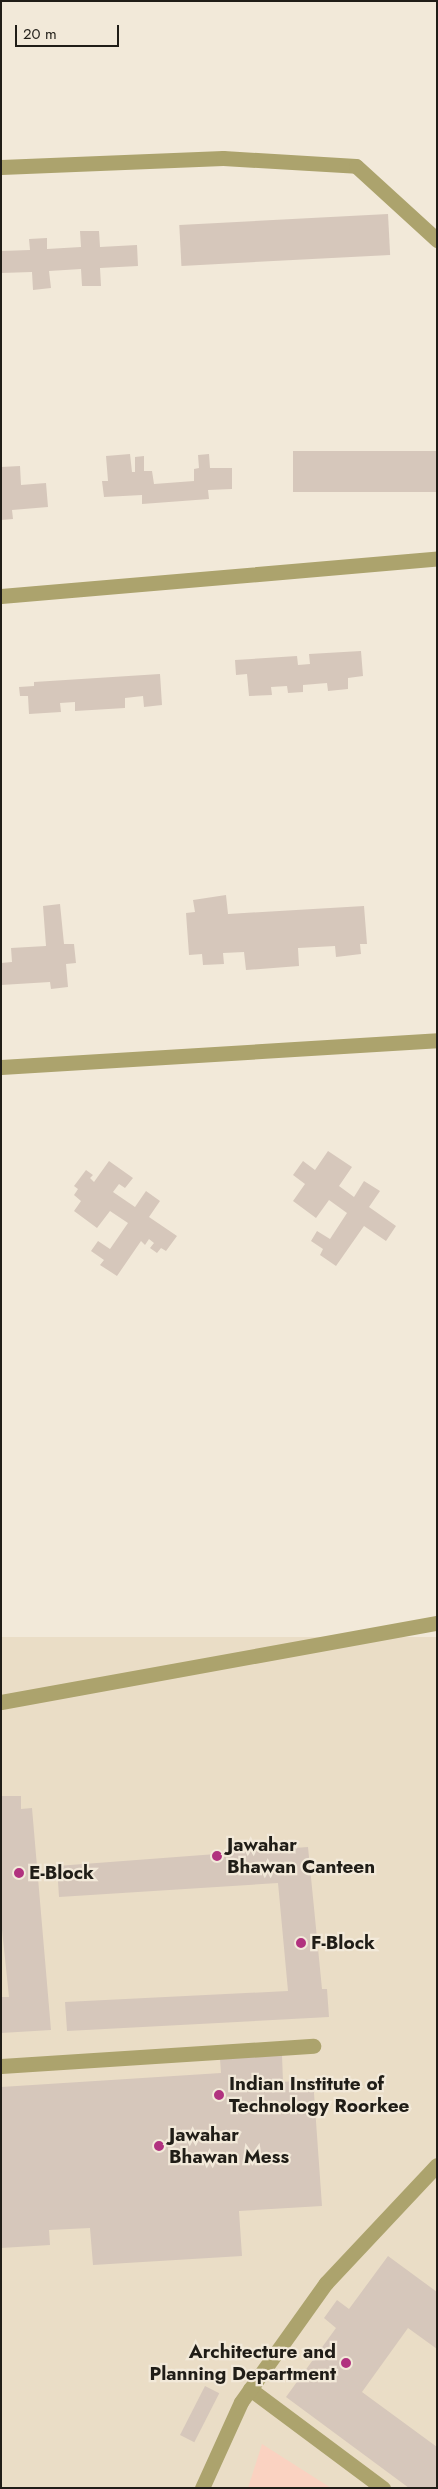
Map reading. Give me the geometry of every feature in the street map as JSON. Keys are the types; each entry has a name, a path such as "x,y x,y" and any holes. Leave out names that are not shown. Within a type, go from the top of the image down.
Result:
{"street":[{"path":"1,168 223,158 356,166 437,240"},
{"path":"1,596 437,559"},
{"path":"1,1067 437,1040"},
{"path":"1,1702 437,1623"},
{"path":"1,2066 313,2046"},
{"path":"202,2488 241,2402 326,2283 437,2165"},
{"path":"250,2389 383,2488"}],"shaded area":[{"name":"Indian Institute of Technology Roorkee","path":"1,1637 437,1637 437,2488 1,2488"},
{"path":"262,2444 331,2488 248,2488"}],"building":[{"path":"388,214 390,255 181,266 179,225"},
{"path":"80,231 99,231 100,247 137,245 138,266 100,268 101,286 82,286 81,269 49,271 51,288 33,290 32,272 1,273 1,251 30,250 29,239 47,238 47,249 81,247"},
{"path":"293,451 437,451 437,492 293,492"},
{"path":"130,454 132,472 135,472 135,457 144,456 144,471 152,471 154,484 194,481 194,469 199,468 198,455 209,454 210,468 232,468 232,489 208,490 209,499 142,504 142,495 104,497 102,481 108,481 106,456"},
{"path":"20,466 21,485 46,483 48,507 12,510 13,519 1,520 1,467"},
{"path":"361,651 363,676 348,678 348,689 328,691 327,683 303,685 303,692 288,693 287,686 271,687 272,695 249,696 247,674 236,675 235,660 297,656 298,665 310,664 309,654"},
{"path":"160,674 162,705 144,707 143,696 125,698 125,708 75,711 75,702 60,703 61,712 29,714 28,696 20,696 19,687 34,686 34,682"},
{"path":"226,895 228,914 364,906 367,944 360,944 361,954 336,957 335,946 298,948 299,966 246,970 244,952 223,953 224,964 203,965 202,954 189,955 186,913 195,912 193,900"},
{"path":"60,904 64,944 74,944 76,963 66,964 68,987 51,989 50,982 1,985 1,963 12,962 11,948 46,946 43,906"},
{"path":"328,1151 352,1167 339,1186 354,1197 364,1181 380,1191 369,1207 396,1226 386,1241 364,1226 336,1266 320,1255 323,1249 311,1241 317,1231 330,1239 347,1213 329,1200 316,1218 293,1201 305,1184 293,1175 303,1161 315,1170"},
{"path":"109,1161 133,1178 125,1188 119,1184 113,1192 135,1207 146,1191 160,1201 149,1217 177,1236 166,1251 161,1248 157,1253 150,1248 154,1243 149,1239 145,1245 141,1241 117,1276 100,1265 104,1260 91,1251 98,1241 110,1249 128,1223 110,1211 97,1228 74,1211 81,1201 74,1195 78,1189 74,1186 86,1170 93,1175 90,1178 94,1182"},
{"name":"E-Block","path":"1,1796 21,1796 21,1809 32,1808 51,2030 1,2033 1,1997 9,1997 1,1920"},
{"name":"F-Block","path":"308,1847 322,1989 327,1989 329,2017 67,2031 65,2002 288,1991 278,1883 59,1897 57,1866"},
{"name":"Jawahar Bhawan Mess","path":"282,2055 283,2082 313,2079 322,2206 239,2211 242,2256 93,2265 90,2228 49,2230 50,2245 1,2248 1,2087 221,2073 220,2059"},
{"name":"Architecture and Planning Department","path":"388,2256 437,2292 437,2349 408,2328 362,2392 437,2447 437,2488 409,2488 286,2397 336,2328 324,2318 337,2300 349,2309"},
{"path":"205,2386 219,2393 194,2442 180,2435"}],"place":[{"name":"Jawahar Bhawan Canteen","path":"217,1856"},
{"name":"E-Block","path":"19,1873"},
{"name":"F-Block","path":"301,1943"},
{"name":"Indian Institute of Technology Roorkee","path":"219,2095"},
{"name":"Jawahar Bhawan Mess","path":"159,2146"},
{"name":"Architecture and Planning Department","path":"346,2363"}]}
